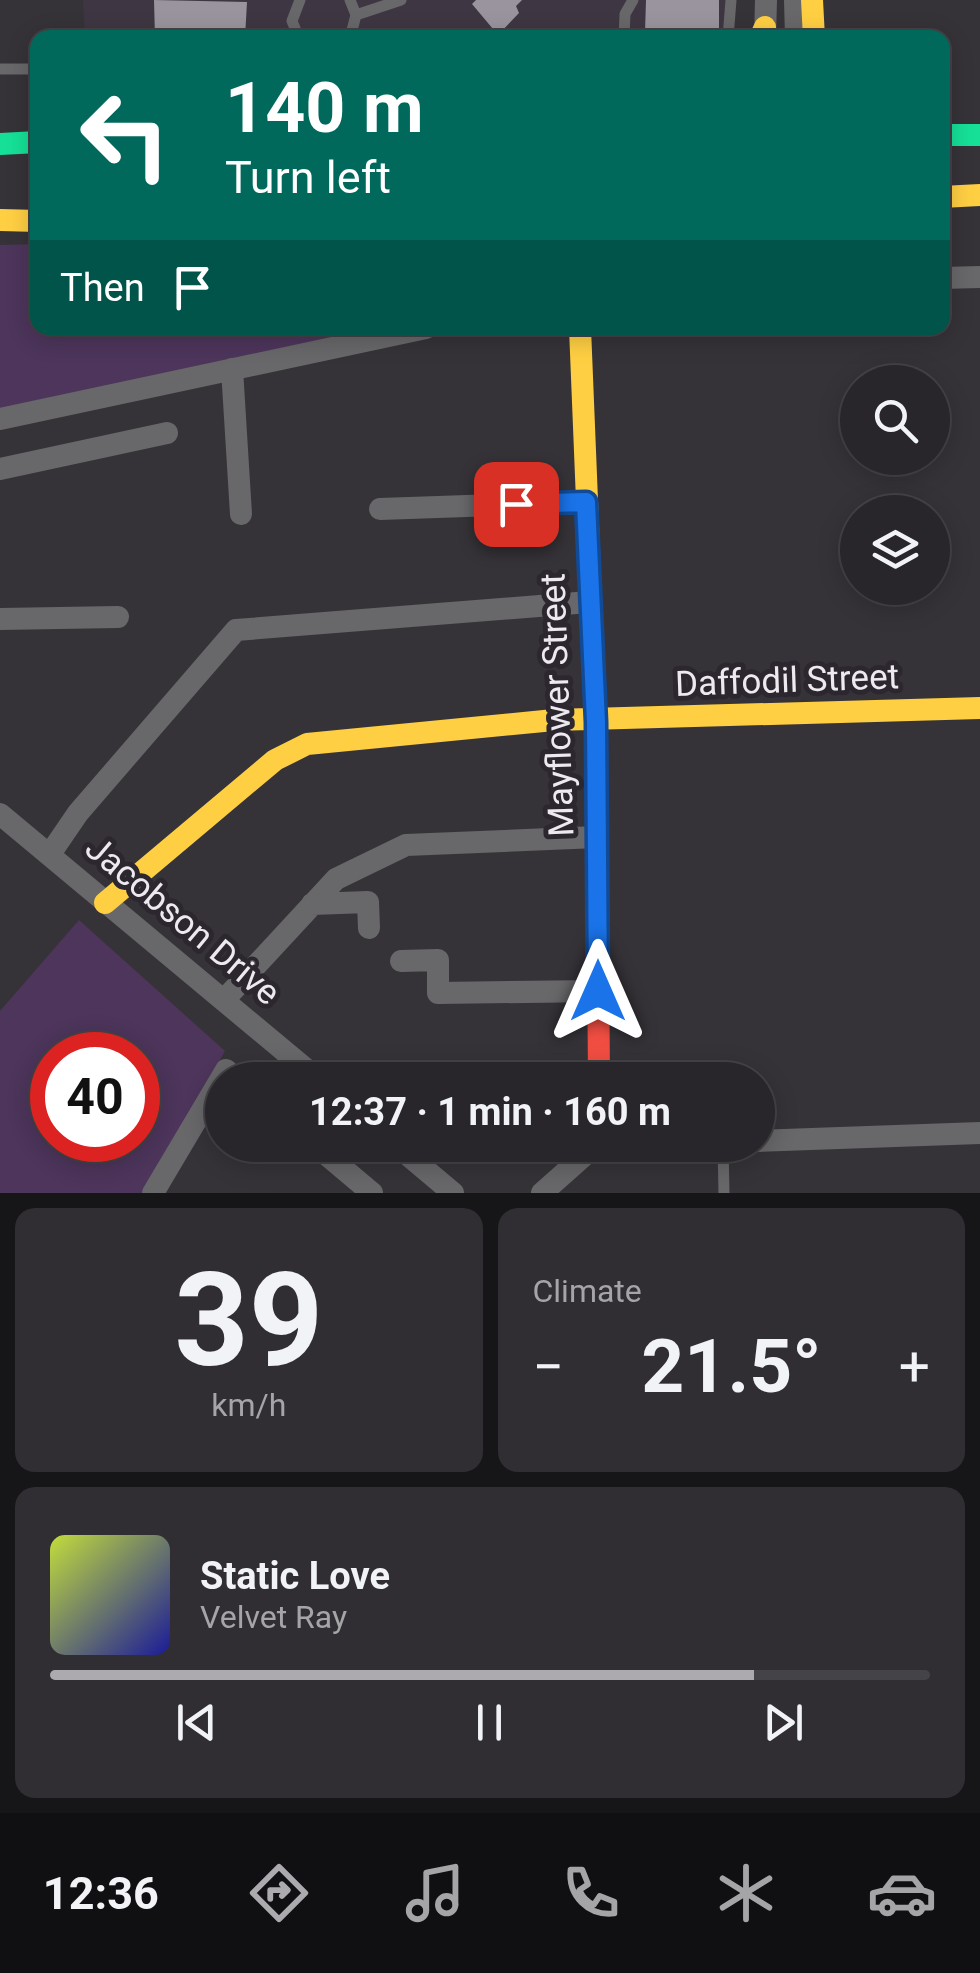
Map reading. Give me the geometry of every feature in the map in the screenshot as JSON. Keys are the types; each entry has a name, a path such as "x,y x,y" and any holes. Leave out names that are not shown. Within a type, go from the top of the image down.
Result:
{"street":[{"path":"764,30 766,0"},
{"path":"795,0 796,30"},
{"path":"812,0 814,30"},
{"path":"950,135 980,135"},
{"path":"0,144 30,142"},
{"path":"950,180 980,179"},
{"path":"950,197 980,195"},
{"path":"0,220 30,221"},
{"path":"950,278 980,277"},
{"path":"0,420 393,335"},
{"name":"Mayflower Street","path":"580,335 596,722 599,1062"},
{"path":"232,369 241,514"},
{"path":"0,469 167,433"},
{"path":"380,508 586,502"},
{"path":"50,854 78,812 236,630 590,602"},
{"path":"0,619 118,617"},
{"name":"Daffodil Street","path":"105,903 290,750 322,742 535,722 980,708"},
{"name":"Jacobson Drive","path":"0,814 298,1062"},
{"path":"224,1000 336,879 406,844 597,836"},
{"path":"312,904 368,902 369,928"},
{"path":"401,961 438,960 438,993 598,991"},
{"path":"153,1193 205,1105"},
{"path":"775,1140 980,1133"},
{"path":"335,1162 372,1193"},
{"path":"416,1162 453,1193"},
{"path":"542,1193 577,1162"}],"lane":[{"path":"295,30 292,21 300,0"},
{"path":"350,0 356,16 352,30"},
{"path":"356,16 401,0"},
{"path":"624,30 625,14 633,0"},
{"path":"729,30 731,0"},
{"path":"0,69 30,68"},
{"path":"0,132 18,127"},
{"path":"723,1162 724,1193"}],"shaded area":[{"path":"83,0 735,0 732,30 85,30"},
{"path":"30,244 30,335 346,335 0,412 0,245"},
{"path":"79,920 225,1051 219,1062 205,1062 205,1086 145,1193 0,1193 0,1011"}],"building":[{"path":"154,0 247,2 245,30 155,30"},
{"path":"476,0 522,0 516,6 519,13 503,30 494,30 472,4"},
{"path":"646,0 719,0 719,30 645,30"}],"traffic: fast":[{"path":"950,135 980,135"},
{"path":"0,144 30,142"}],"traffic: slow":[{"path":"812,0 814,30"},
{"path":"950,197 980,195"},
{"path":"0,220 30,221"},
{"path":"580,335 596,722 598,950"},
{"path":"105,903 275,760 307,744 554,720 980,708"}],"traffic: jam":[{"path":"598,950 599,1062"}],"route":[{"path":"516,504 586,502 596,722 598,991"}]}
